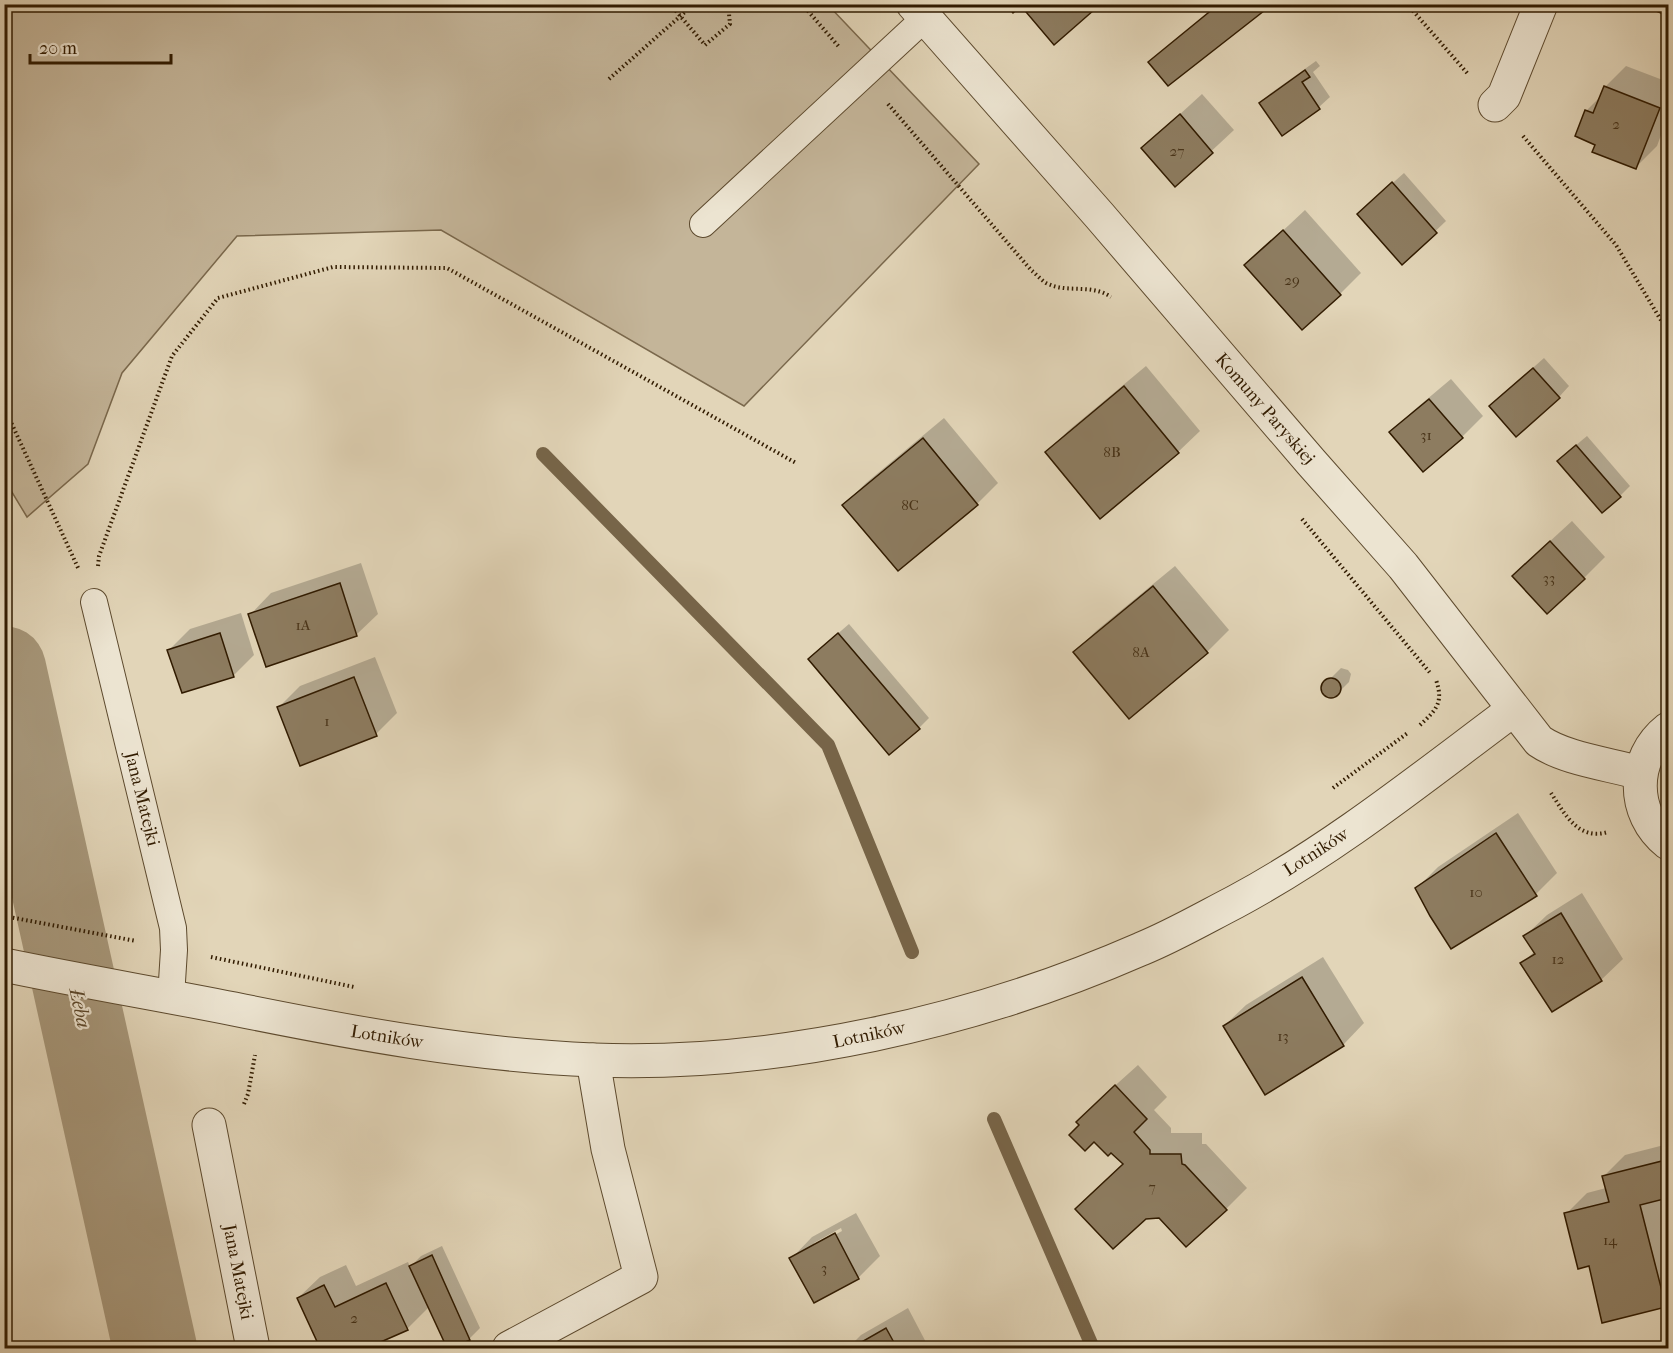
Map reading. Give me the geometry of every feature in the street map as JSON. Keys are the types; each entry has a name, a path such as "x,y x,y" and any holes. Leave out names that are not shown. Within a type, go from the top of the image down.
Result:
{"street":[{"path":"1495,105 1504,96 1541,4"},
{"name":"Komuny Paryskiej","path":"919,11 1403,566 1539,741 1548,747 1640,773"},
{"name":"Lotników","path":"10,966 261,1015 471,1050 593,1060 671,1060 804,1048 907,1028 1008,998 1143,949 1238,901 1304,861 1513,710"},
{"path":"1668,729 1659,736 1647,753 1640,773 1639,790 1650,824 1668,843"},
{"path":"509,1348 641,1277 608,1149 593,1060"},
{"name":"Jana Matejki","path":"210,1132 253,1348"}],"lane":[{"path":"703,224 919,11"},
{"name":"Jana Matejki","path":"94,602 173,928 174,950 160,995"}],"path":[{"path":"670,4 705,45 730,24 728,4"},
{"path":"609,79 694,4"},
{"path":"802,4 844,53"},
{"path":"1407,4 1616,244 1668,333"},
{"path":"882,97 1031,270 1045,282 1066,289 1100,290 1113,297"},
{"path":"94,602 99,556 172,356 218,298 333,267 447,268 796,463"},
{"path":"4,407 94,602"},
{"path":"1300,516 1437,681 1440,697 1436,710 1420,725 1329,791"},
{"path":"1549,790 1572,823 1580,830 1590,834 1611,831"},
{"path":"7,917 136,941 363,989"},
{"path":"210,1132 232,1123 241,1111 248,1094 271,969"}],"shaded area":[{"path":"4,5 828,5 979,164 744,406 441,230 237,236 122,373 88,464 27,517 4,479"}],"building":[{"path":"1006,4 1089,4 1094,10 1054,45 1021,6 1013,13"},
{"path":"1219,4 1266,4 1269,7 1168,86 1148,62"},
{"path":"1639,4 1668,4 1668,16"},
{"path":"1305,70 1310,77 1302,82 1320,109 1282,136 1259,103"},
{"path":"1604,86 1660,108 1636,169 1592,152 1595,145 1575,136 1585,110 1593,113"},
{"path":"1180,114 1213,153 1175,187 1141,148"},
{"path":"1392,182 1437,233 1402,265 1357,214"},
{"path":"1283,230 1341,295 1302,330 1244,265"},
{"path":"1533,368 1560,398 1516,437 1489,406"},
{"path":"1124,386 1179,453 1100,519 1045,452"},
{"path":"1429,399 1463,438 1423,472 1389,432"},
{"path":"923,438 978,505 898,571 842,505"},
{"path":"1576,445 1621,497 1602,513 1557,461"},
{"path":"1550,541 1585,579 1547,614 1512,576"},
{"path":"340,583 357,636 266,667 248,614"},
{"path":"1153,586 1208,653 1129,719 1073,652"},
{"path":"220,633 234,677 182,693 167,650"},
{"path":"838,633 920,729 889,755 808,659"},
{"path":"354,677 377,736 300,766 277,707"},
{"path":"1331,678 1338,681 1341,688 1338,695 1331,698 1324,695 1321,688 1324,681"},
{"path":"1496,833 1537,896 1451,949 1415,888"},
{"path":"1561,913 1602,981 1552,1012 1520,963 1535,954 1523,936"},
{"path":"1302,977 1344,1046 1265,1095 1223,1026"},
{"path":"1115,1085 1147,1119 1134,1132 1150,1150 1150,1154 1181,1154 1182,1164 1227,1210 1186,1247 1159,1218 1146,1219 1113,1249 1075,1209 1123,1164 1111,1153 1108,1156 1094,1142 1085,1151 1069,1135 1079,1125 1076,1122"},
{"path":"1662,1161 1668,1186 1668,1198 1640,1205 1666,1307 1602,1323 1589,1266 1578,1269 1564,1213 1609,1202 1602,1176"},
{"path":"835,1233 859,1279 814,1303 789,1258"},
{"path":"432,1255 470,1340 452,1348 447,1348 409,1266"},
{"path":"386,1283 408,1330 367,1348 320,1348 297,1298 324,1285 335,1307"},
{"path":"886,1328 897,1348 851,1348"}],"waterway":[{"path":"543,454 828,745 912,952"},
{"name":"Łeba","path":"4,668 155,1348"},
{"path":"994,1119 1093,1348"}]}
